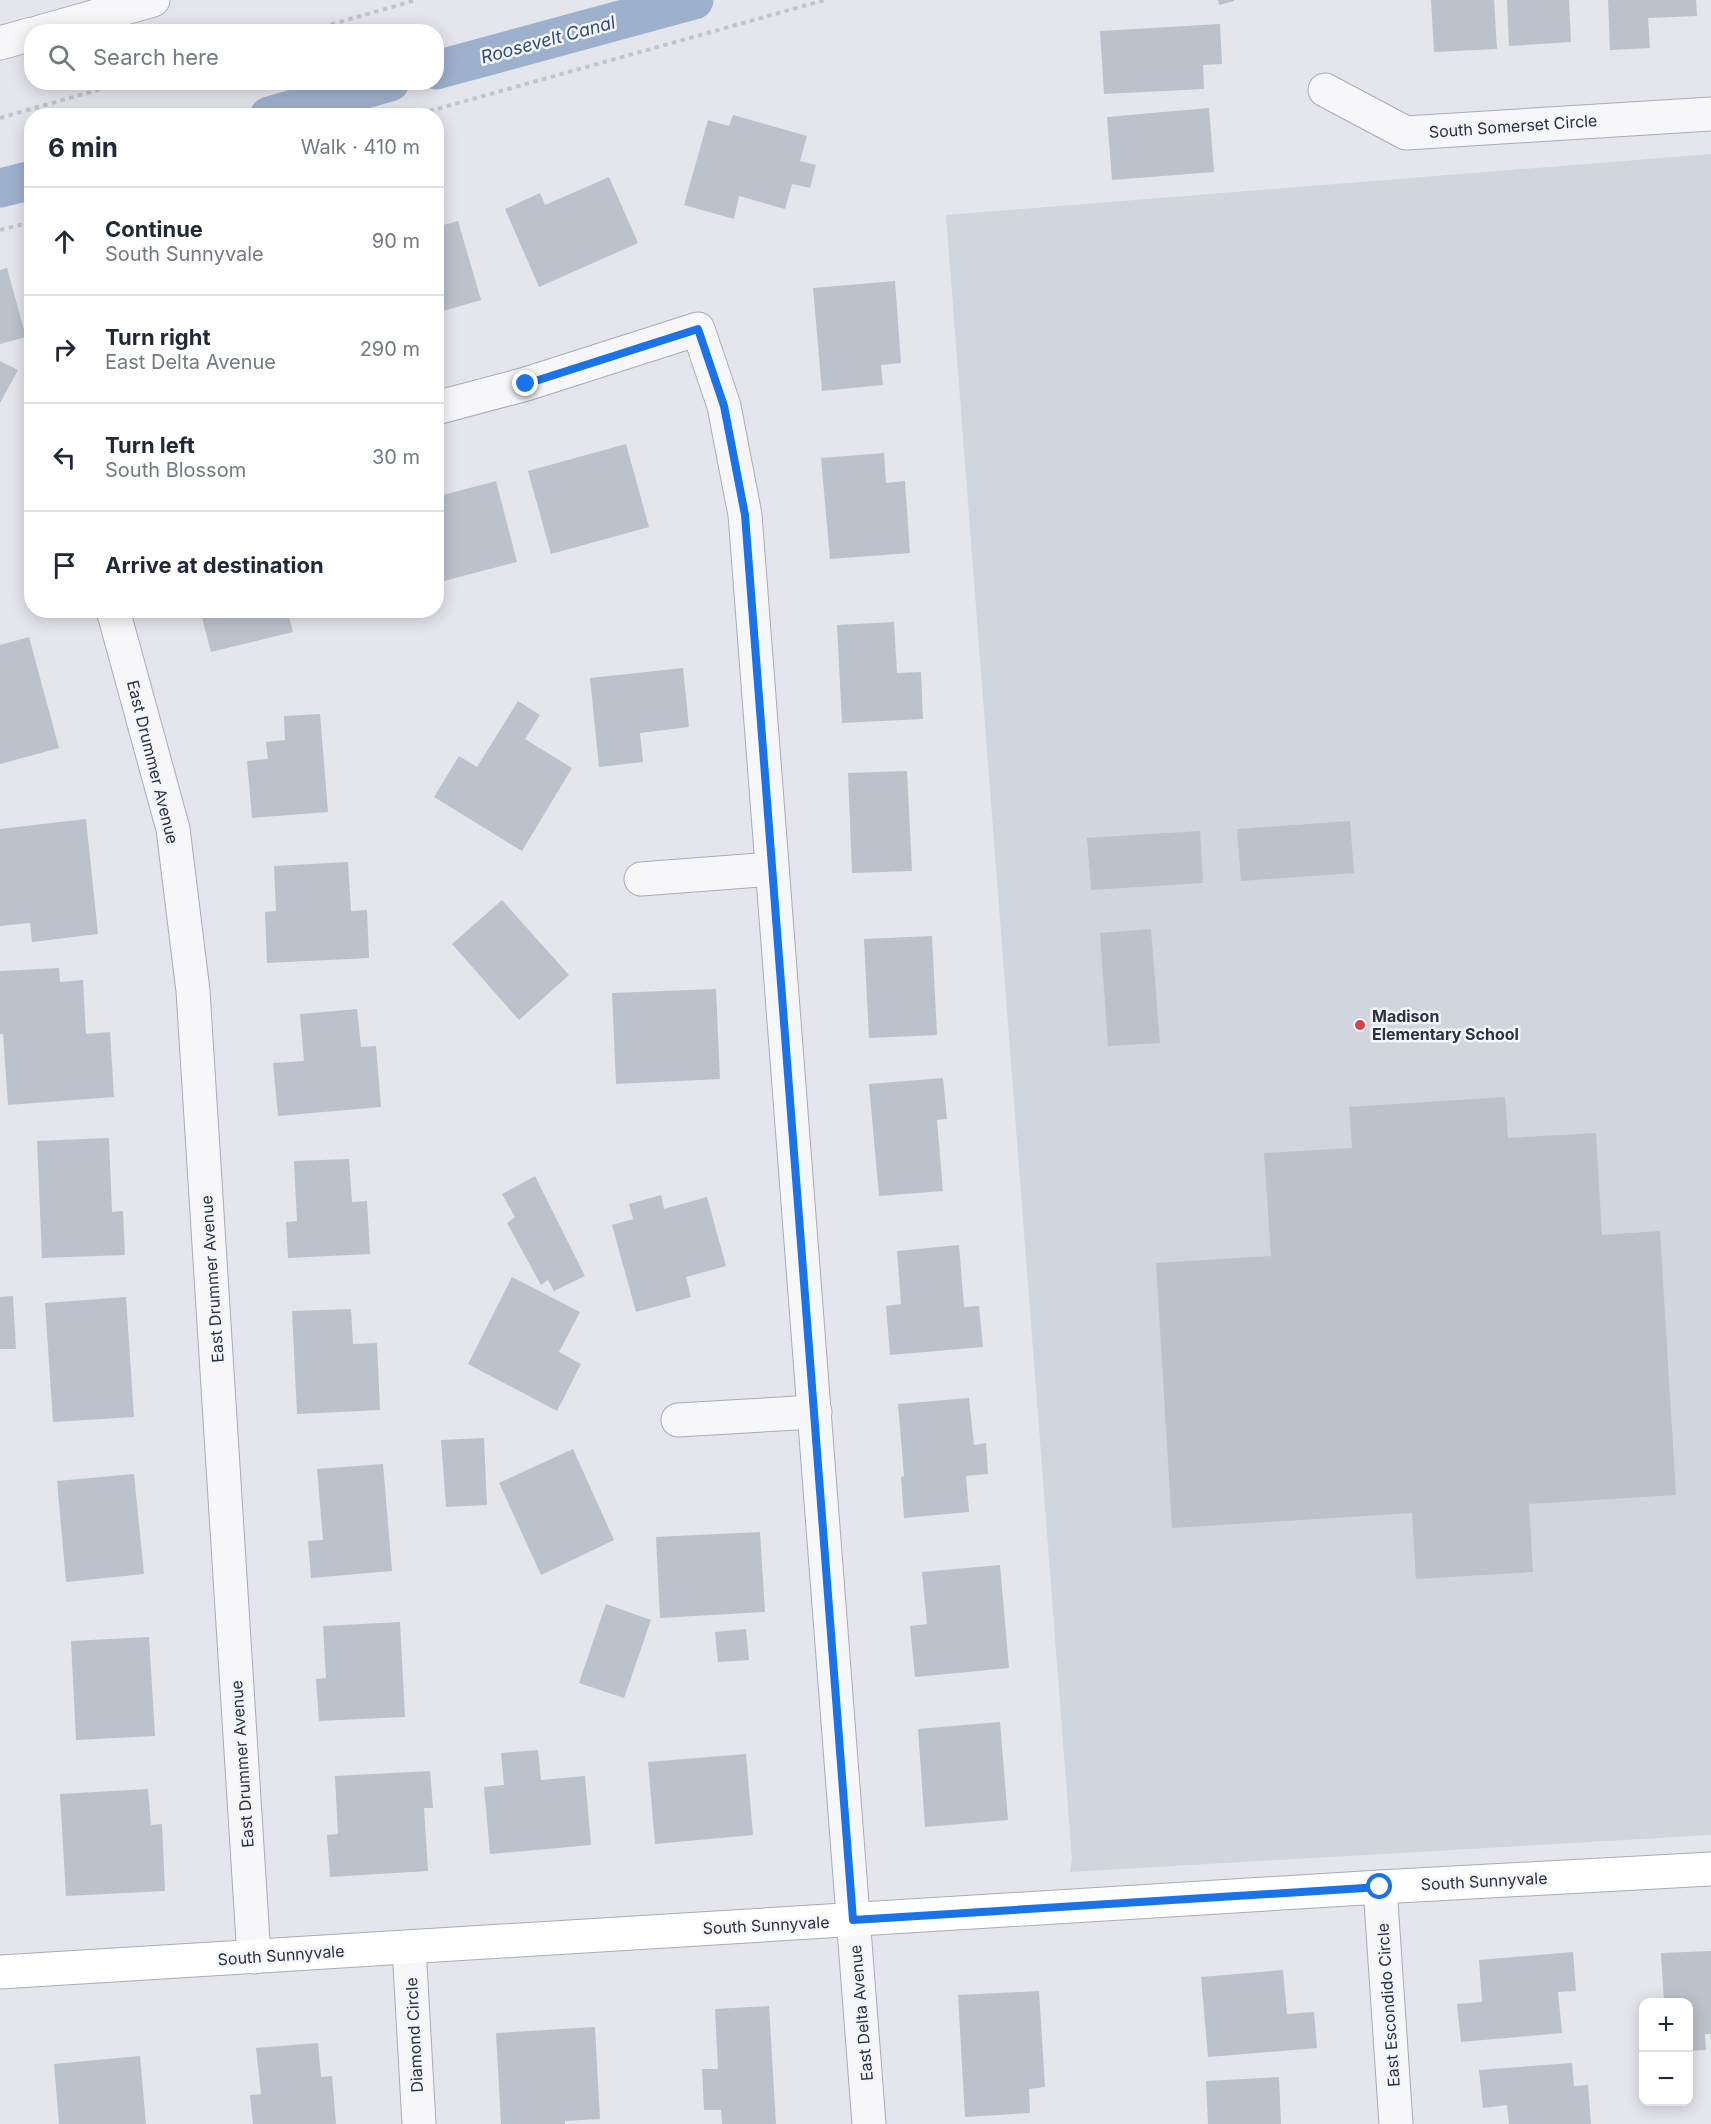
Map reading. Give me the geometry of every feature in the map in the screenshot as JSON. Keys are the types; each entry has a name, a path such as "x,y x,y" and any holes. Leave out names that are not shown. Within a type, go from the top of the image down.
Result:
{"street":[{"path":"68,24 153,0"},
{"path":"0,43 24,36"},
{"name":"South Somerset Circle","path":"1325,90 1406,133 1711,114"},
{"name":"East Delta Avenue","path":"444,406 526,384 698,329 724,406 745,515 869,2124"},
{"name":"East Drummer Avenue","path":"115,618 174,829 194,991 254,1957"},
{"path":"641,879 772,868"},
{"path":"678,1420 814,1412"},
{"name":"South Sunnyvale","path":"0,1972 1380,1887 1711,1869"},
{"name":"East Escondido Circle","path":"1380,1887 1396,2124"},
{"name":"Diamond Circle","path":"409,1947 420,2124"}],"path":[{"path":"333,24 416,0"},
{"path":"440,108 825,0"},
{"path":"35,108 97,90"},
{"path":"0,118 24,111"},
{"path":"0,230 24,224"}],"shaded area":[{"name":"Madison Elementary School","path":"1711,154 1711,1835 1070,1872 1072,1859 946,215"}],"building":[{"path":"1218,0 1234,0 1234,1 1219,5"},
{"path":"1431,0 1494,0 1497,49 1434,52"},
{"path":"1507,0 1569,0 1571,42 1509,46"},
{"path":"1608,0 1696,0 1697,16 1648,18 1650,48 1610,50"},
{"path":"1220,24 1222,64 1203,65 1204,89 1104,94 1100,31"},
{"path":"1209,108 1214,172 1112,180 1107,117"},
{"path":"733,115 807,136 800,161 816,165 810,188 792,184 785,209 739,196 734,219 684,205 708,120 729,126"},
{"path":"609,177 638,243 539,287 505,209 540,193 545,205"},
{"path":"458,221 481,300 444,311 444,225"},
{"path":"7,268 24,330 24,338 0,344 0,270"},
{"path":"895,281 901,363 881,365 883,385 822,391 813,288"},
{"path":"0,361 18,370 0,403"},
{"path":"626,444 649,527 551,554 528,471"},
{"path":"884,453 886,483 905,481 910,553 830,559 821,458"},
{"path":"496,481 517,562 444,581 444,495"},
{"path":"202,618 289,618 293,632 211,652"},
{"path":"894,622 897,673 921,672 923,719 842,723 837,625"},
{"path":"29,637 59,748 0,764 0,645"},
{"path":"683,668 689,727 640,733 643,762 599,767 590,678"},
{"path":"518,701 540,715 525,739 572,768 522,851 434,797 459,756 477,767"},
{"path":"320,714 328,812 252,818 247,761 268,759 266,742 285,740 284,716"},
{"path":"907,771 912,871 852,873 848,773"},
{"path":"86,819 98,934 32,942 30,923 0,926 0,829"},
{"path":"1350,821 1354,873 1241,881 1237,829"},
{"path":"1200,831 1203,883 1091,890 1087,838"},
{"path":"348,862 351,911 367,910 369,958 267,963 265,912 276,911 274,866"},
{"path":"502,900 569,975 519,1020 452,944"},
{"path":"1151,929 1160,1043 1108,1046 1100,933"},
{"path":"932,936 937,1035 869,1038 864,939"},
{"path":"59,968 60,982 83,980 86,1034 110,1032 114,1097 8,1105 3,1034 0,1034 0,971"},
{"path":"716,989 720,1079 616,1084 612,993"},
{"path":"357,1009 361,1047 376,1046 381,1107 278,1116 273,1063 304,1061 300,1014"},
{"path":"943,1078 947,1119 937,1120 943,1191 879,1196 869,1084"},
{"path":"1505,1097 1508,1138 1596,1133 1602,1235 1660,1231 1676,1495 1529,1504 1533,1572 1416,1579 1412,1513 1172,1528 1156,1263 1271,1256 1264,1153 1352,1148 1349,1107"},
{"path":"109,1138 112,1212 123,1211 125,1255 42,1258 37,1141"},
{"path":"349,1159 352,1202 367,1201 370,1254 288,1258 286,1222 297,1221 294,1161"},
{"path":"535,1176 585,1276 554,1291 548,1280 541,1285 507,1223 515,1217 502,1194"},
{"path":"661,1195 664,1209 707,1197 726,1266 686,1277 691,1297 636,1312 612,1225 633,1219 629,1204"},
{"path":"959,1245 964,1307 979,1306 983,1347 890,1355 886,1306 901,1304 897,1251"},
{"path":"512,1277 580,1312 559,1352 581,1364 557,1411 468,1364"},
{"path":"13,1296 16,1349 0,1349 0,1297"},
{"path":"126,1297 134,1417 53,1422 45,1303"},
{"path":"351,1309 353,1344 377,1343 380,1410 297,1414 292,1311"},
{"path":"969,1398 974,1445 986,1443 988,1474 966,1476 969,1512 904,1518 901,1477 904,1476 898,1404"},
{"path":"484,1438 487,1505 446,1507 441,1440"},
{"path":"573,1449 614,1540 541,1575 499,1483"},
{"path":"383,1464 392,1571 311,1578 308,1541 323,1540 317,1469"},
{"path":"134,1474 144,1574 66,1582 57,1481"},
{"path":"760,1532 765,1612 660,1618 656,1537"},
{"path":"1000,1565 1009,1668 915,1677 910,1626 927,1624 922,1572"},
{"path":"606,1604 651,1620 624,1698 579,1683"},
{"path":"400,1622 405,1717 319,1721 316,1679 326,1678 323,1626"},
{"path":"746,1629 749,1660 718,1662 715,1632"},
{"path":"149,1637 155,1736 76,1740 71,1641"},
{"path":"1000,1722 1008,1820 925,1827 918,1729"},
{"path":"538,1750 541,1780 585,1776 591,1845 490,1854 484,1787 504,1785 501,1753"},
{"path":"746,1754 753,1835 655,1844 648,1762"},
{"path":"430,1771 433,1808 424,1808 428,1871 330,1877 327,1835 338,1834 335,1776"},
{"path":"148,1789 151,1825 162,1824 165,1891 66,1896 60,1794"},
{"path":"1711,1951 1711,2034 1705,2034 1706,2050 1693,2051 1693,1998 1664,1998 1661,1953"},
{"path":"1573,1952 1576,1991 1558,1992 1562,2033 1461,2042 1457,2004 1482,2002 1479,1960"},
{"path":"1283,1970 1287,2014 1314,2012 1317,2048 1208,2057 1201,1977"},
{"path":"1039,1991 1045,2087 1029,2089 1030,2113 965,2117 958,1995"},
{"path":"769,2006 776,2124 722,2124 721,2110 704,2110 702,2069 718,2069 715,2009"},
{"path":"595,2027 600,2119 565,2121 565,2124 501,2124 496,2033"},
{"path":"318,2043 321,2077 332,2076 336,2124 253,2124 250,2095 261,2094 256,2048"},
{"path":"140,2056 146,2124 59,2124 54,2064"},
{"path":"1572,2063 1574,2086 1588,2085 1591,2124 1509,2124 1507,2105 1483,2108 1479,2070"},
{"path":"1279,2077 1281,2124 1208,2124 1206,2081"}],"waterway":[{"name":"Roosevelt Canal","path":"444,68 694,0"},
{"name":"Roosevelt Canal","path":"297,108 362,90"},
{"name":"Roosevelt Canal","path":"0,188 24,182"}],"place":[{"name":"Madison Elementary School","path":"1360,1025"}],"route":[{"path":"526,384 698,329 724,406 745,515 853,1920 1380,1887"}]}
